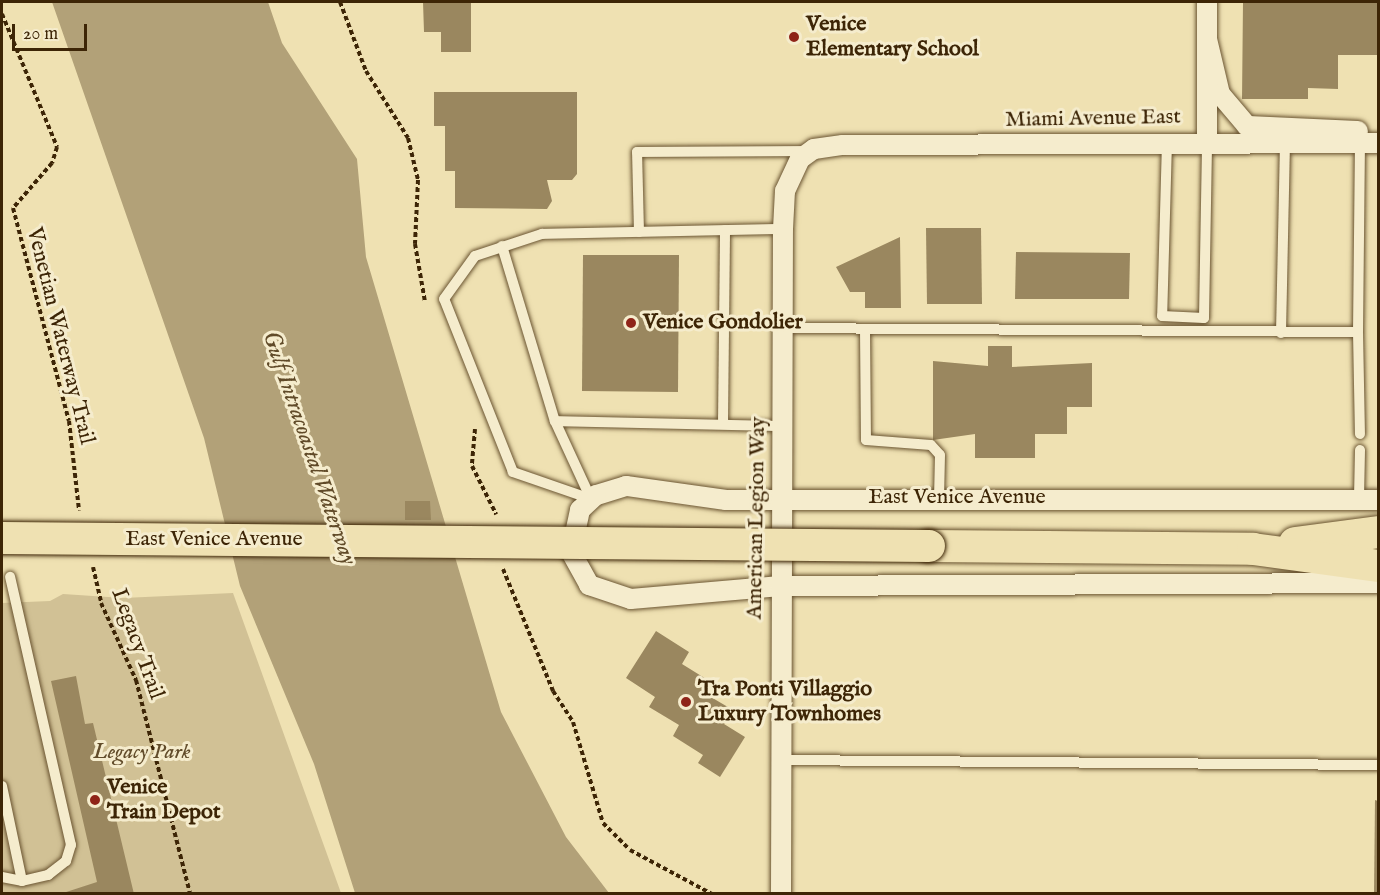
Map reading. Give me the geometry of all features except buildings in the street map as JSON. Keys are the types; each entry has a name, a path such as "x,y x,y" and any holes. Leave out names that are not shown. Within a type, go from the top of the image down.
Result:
{"main road":[{"name":"East Venice Avenue","path":"1253,549 1378,532"},
{"name":"East Venice Avenue","path":"2,538 1253,549 1378,566"}],"street":[{"path":"1207,2 1207,142"},
{"path":"1207,39 1220,94 1247,126 1378,133"},
{"name":"Miami Avenue East","path":"808,152 843,145 1369,143"},
{"name":"American Legion Way","path":"781,894 780,586 783,500 783,230 789,179 808,152"},
{"name":"East Venice Avenue","path":"591,499 636,486 707,499 1359,498 1378,500"},
{"path":"591,499 574,522 571,552 583,580 607,596 641,599 780,586 1378,583"},
{"path":"2,518 2,526"}],"lane":[{"path":"1167,142 1162,316 1204,318 1207,142"},
{"path":"1281,333 1285,143"},
{"path":"1360,435 1358,332 1369,143"},
{"path":"639,232 637,152 808,152"},
{"path":"723,424 725,230"},
{"path":"591,499 513,472 444,300 475,256 542,234 783,230"},
{"path":"502,246 555,421 591,499"},
{"path":"783,328 1358,332"},
{"path":"866,329 866,440 931,445 940,455 939,498"},
{"path":"555,421 783,426"},
{"path":"1359,498 1360,450"},
{"path":"2,877 22,881 54,871 66,861 71,845 10,578"},
{"path":"780,760 1378,765"},
{"path":"2,786 22,881"}],"path":[{"name":"Venetian Waterway Trail","path":"2,14 57,147 52,163 13,208 69,421 80,516"},
{"name":"Legacy Trail","path":"91,558 97,581 136,680 190,894"}],"green space":[{"name":"Legacy Park","path":"233,593 341,893 2,893 2,603 50,601 63,594 123,598"}],"water":[{"name":"Gulf Intracoastal Waterway","path":"52,2 268,2 282,43 357,159 366,257 501,712 566,837 609,893 355,893 314,764 240,586 204,438"}],"place":[{"name":"Venice Elementary School","path":"794,37"},
{"name":"Venice Gondolier","path":"631,323"},
{"name":"Tra Ponti Villaggio Luxury Townhomes","path":"686,702"},
{"name":"Venice Train Depot","path":"95,800"}]}
